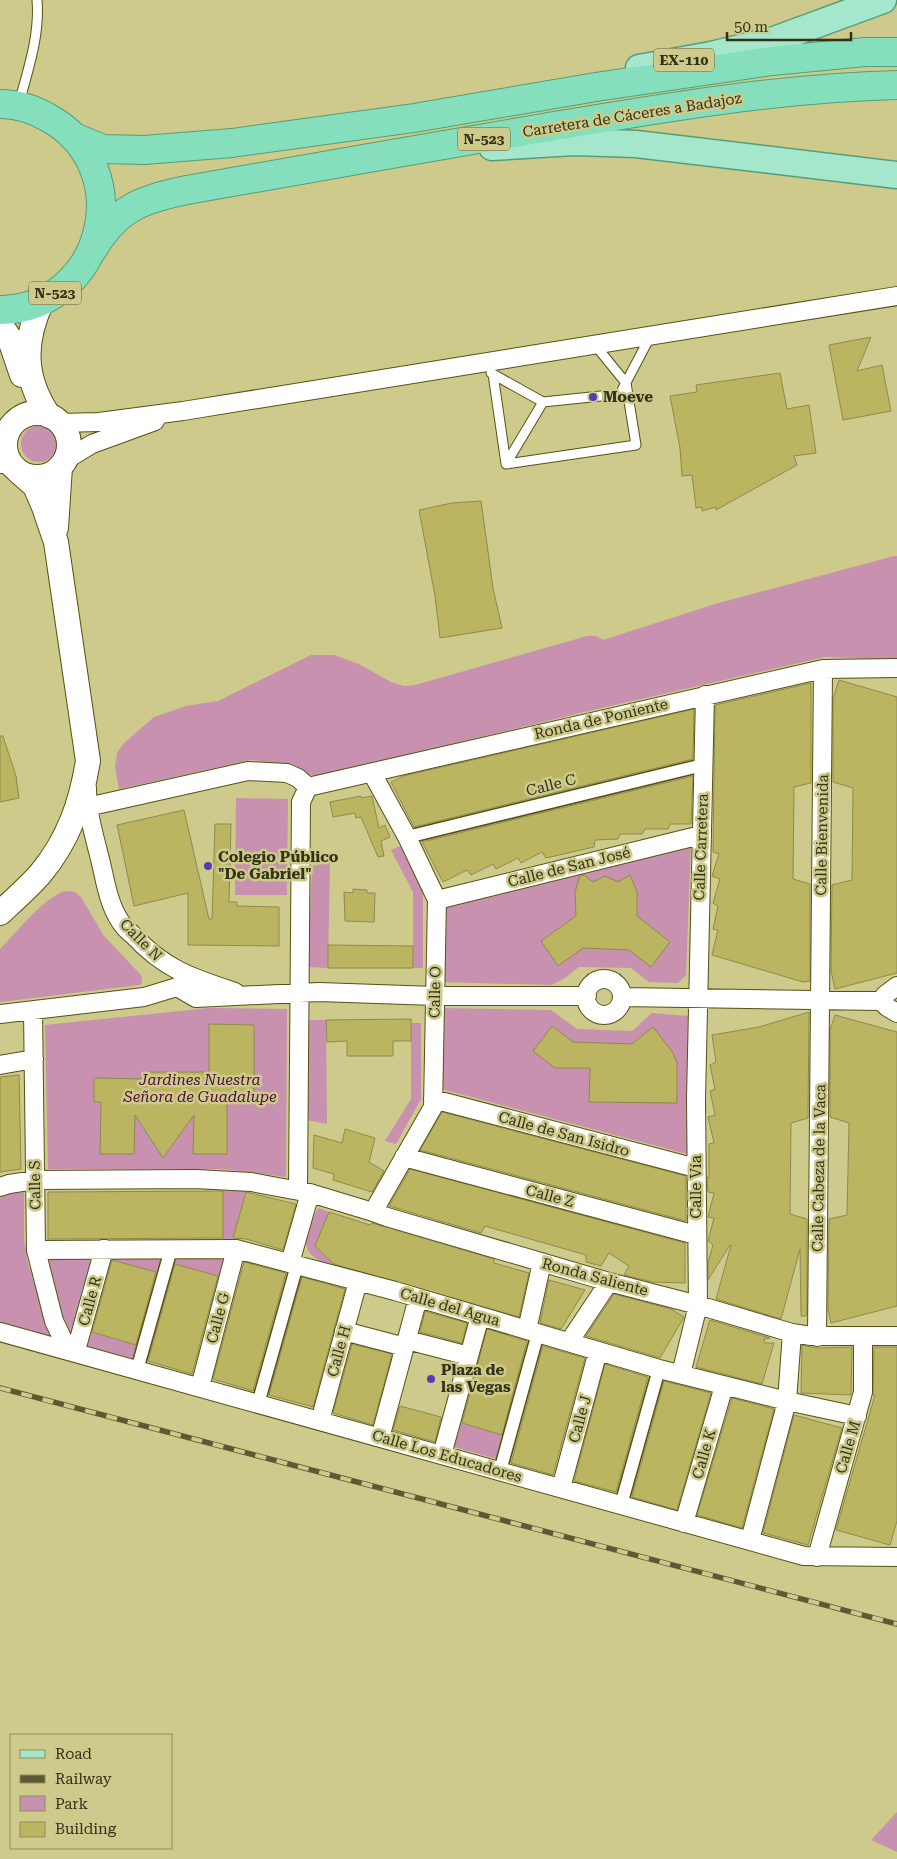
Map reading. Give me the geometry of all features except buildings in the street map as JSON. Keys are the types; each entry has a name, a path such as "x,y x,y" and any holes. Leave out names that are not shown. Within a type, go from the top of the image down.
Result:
{"highway":[{"name":"N-523","path":"74,137 103,149 144,150 232,143 404,120 596,87 772,61 865,52 897,52"},
{"name":"Carretera de Cáceres a Badajoz","path":"93,249 103,232 126,210 155,196 603,118 729,99 814,90 897,85"},
{"name":"N-523","path":"0,310 16,308 42,300 67,284 77,274 93,249 100,226 101,214 100,190 93,167 82,146 54,120 30,109 9,105"}],"main road":[{"name":"EX-110","path":"481,107 593,75 712,55 774,40 883,0"},
{"path":"396,154 574,142 636,144 897,175"},
{"path":"10,466 36,477 52,473 62,464 68,453 66,432 40,403 27,358 33,320 42,300"},
{"path":"0,324 9,337 22,376 23,393 9,427 5,448 10,466 35,486 56,542 82,710 87,770 74,820 54,855 40,874 0,913"},
{"path":"9,427 28,415 38,413 54,420"},
{"path":"56,542 62,464"}],"street":[{"path":"54,420 99,422 183,411 897,296"},
{"path":"62,464 92,444 183,411"},
{"name":"Ronda de Poniente","path":"308,787 823,669 897,668"},
{"name":"Calle Bienvenida","path":"820,1000 823,669"},
{"name":"Calle Carretera","path":"697,998 705,695"},
{"name":"Calle C","path":"407,837 703,765"},
{"name":"Calle N","path":"87,770 103,873 113,907 120,921 142,945 169,967 181,981 197,980 245,995 300,993 436,996 586,996"},
{"path":"92,806 248,770 287,773 298,778 308,787 301,802 300,993 304,1191 294,1264 258,1404"},
{"name":"Calle O","path":"372,773 407,837 437,900 433,1107 373,1212"},
{"name":"Calle de San José","path":"437,900 701,835"},
{"path":"120,921 146,959 159,971 181,981"},
{"path":"154,994 159,971"},
{"path":"605,979 610,980 619,987 622,997 620,1007 616,1011 602,1015 592,1010 586,996 594,982 605,979"},
{"path":"0,1014 144,997 181,981"},
{"path":"881,1001 885,995 897,986"},
{"path":"622,997 881,1001 897,1013"},
{"name":"Calle Vía","path":"682,1374 698,1304 696,1235 697,998"},
{"name":"Calle Cabeza de la Vaca","path":"817,1336 820,1000"},
{"name":"Calle S","path":"33,1010 36,1250 54,1321 72,1352"},
{"path":"0,1065 34,1059"},
{"name":"Calle de San Isidro","path":"433,1099 696,1168"},
{"name":"Calle Z","path":"404,1157 696,1235"},
{"name":"Ronda Saliente","path":"0,1187 35,1180 196,1179 251,1182 304,1191 387,1218 609,1282 698,1304 792,1333 817,1336 897,1336"},
{"name":"Calle R","path":"72,1352 78,1343 104,1249"},
{"path":"137,1370 171,1249"},
{"name":"Calle del Agua","path":"36,1250 236,1249 418,1298 659,1369 787,1401 857,1416"},
{"name":"Calle G","path":"200,1388 236,1249"},
{"path":"500,1471 532,1331 542,1262"},
{"name":"Calle H","path":"320,1421 358,1281"},
{"path":"569,1342 609,1282"},
{"path":"380,1438 418,1298"},
{"path":"442,1455 480,1316"},
{"path":"344,1331 469,1356"},
{"name":"Calle Los Educadores","path":"0,1332 804,1556 897,1557"},
{"path":"750,1540 787,1401 792,1333"},
{"name":"Calle M","path":"817,1557 863,1392 864,1336"},
{"name":"Calle J","path":"561,1488 598,1351"},
{"path":"621,1505 659,1369"},
{"name":"Calle K","path":"684,1523 724,1386"}],"lane":[{"path":"9,105 31,56 38,13 37,0"},
{"path":"473,364 543,402 620,394 651,335"},
{"path":"506,464 636,444 626,383 595,345"},
{"path":"493,374 506,464"},
{"path":"506,464 543,402"}],"green space":[{"path":"39,426 46,427 52,431 56,437 56,451 52,457 46,461 39,462 32,461 26,457 22,451 21,444 22,437 26,431 32,427"},
{"path":"897,556 897,660 825,657 584,712 320,776 303,774 269,763 251,760 119,789 115,767 117,753 123,744 154,717 186,706 218,701 311,655 334,655 359,664 391,682 404,686 415,685 587,636 596,636 603,640 715,604"},
{"path":"236,798 288,799 287,895 235,895"},
{"path":"691,843 686,975 678,983 649,982 631,968 579,967 552,985 440,982 441,901"},
{"path":"400,846 423,890 423,968 413,968 413,892 391,850"},
{"path":"330,862 328,968 308,967 312,866"},
{"path":"65,891 75,892 81,897 104,936 141,975 142,983 140,985 0,1002 0,949 39,908"},
{"name":"Jardines Nuestra Señora de Guadalupe","path":"209,1008 287,1009 286,1177 221,1169 48,1169 45,1025"},
{"path":"440,1008 551,1010 577,1029 632,1031 652,1013 688,1016 687,1154 441,1089"},
{"path":"308,1020 326,1020 327,1124 306,1120"},
{"path":"411,1023 421,1023 421,1099 396,1144 385,1141 411,1099"},
{"path":"223,1191 246,1191 233,1240 223,1240"},
{"path":"24,1192 24,1239 28,1263 52,1337 0,1322 0,1198 8,1194"},
{"path":"319,1208 329,1212 315,1246 327,1257 356,1266 352,1271 317,1259 311,1255 307,1248 308,1229"},
{"path":"164,1255 160,1273 111,1260 112,1257"},
{"path":"173,1255 225,1257 221,1277 171,1263"},
{"path":"51,1257 89,1258 90,1263 71,1336 60,1312 47,1264"},
{"path":"90,1332 139,1346 135,1359 86,1346"},
{"path":"457,1422 504,1435 497,1459 450,1446"},
{"path":"897,1812 897,1852 871,1840"}],"railway":[{"path":"0,1388 897,1624"}],"place":[{"name":"Moeve","path":"593,397"},
{"name":"Colegio Público \"De Gabriel\"","path":"208,866"},
{"name":"Plaza de las Vegas","path":"431,1379"}]}
